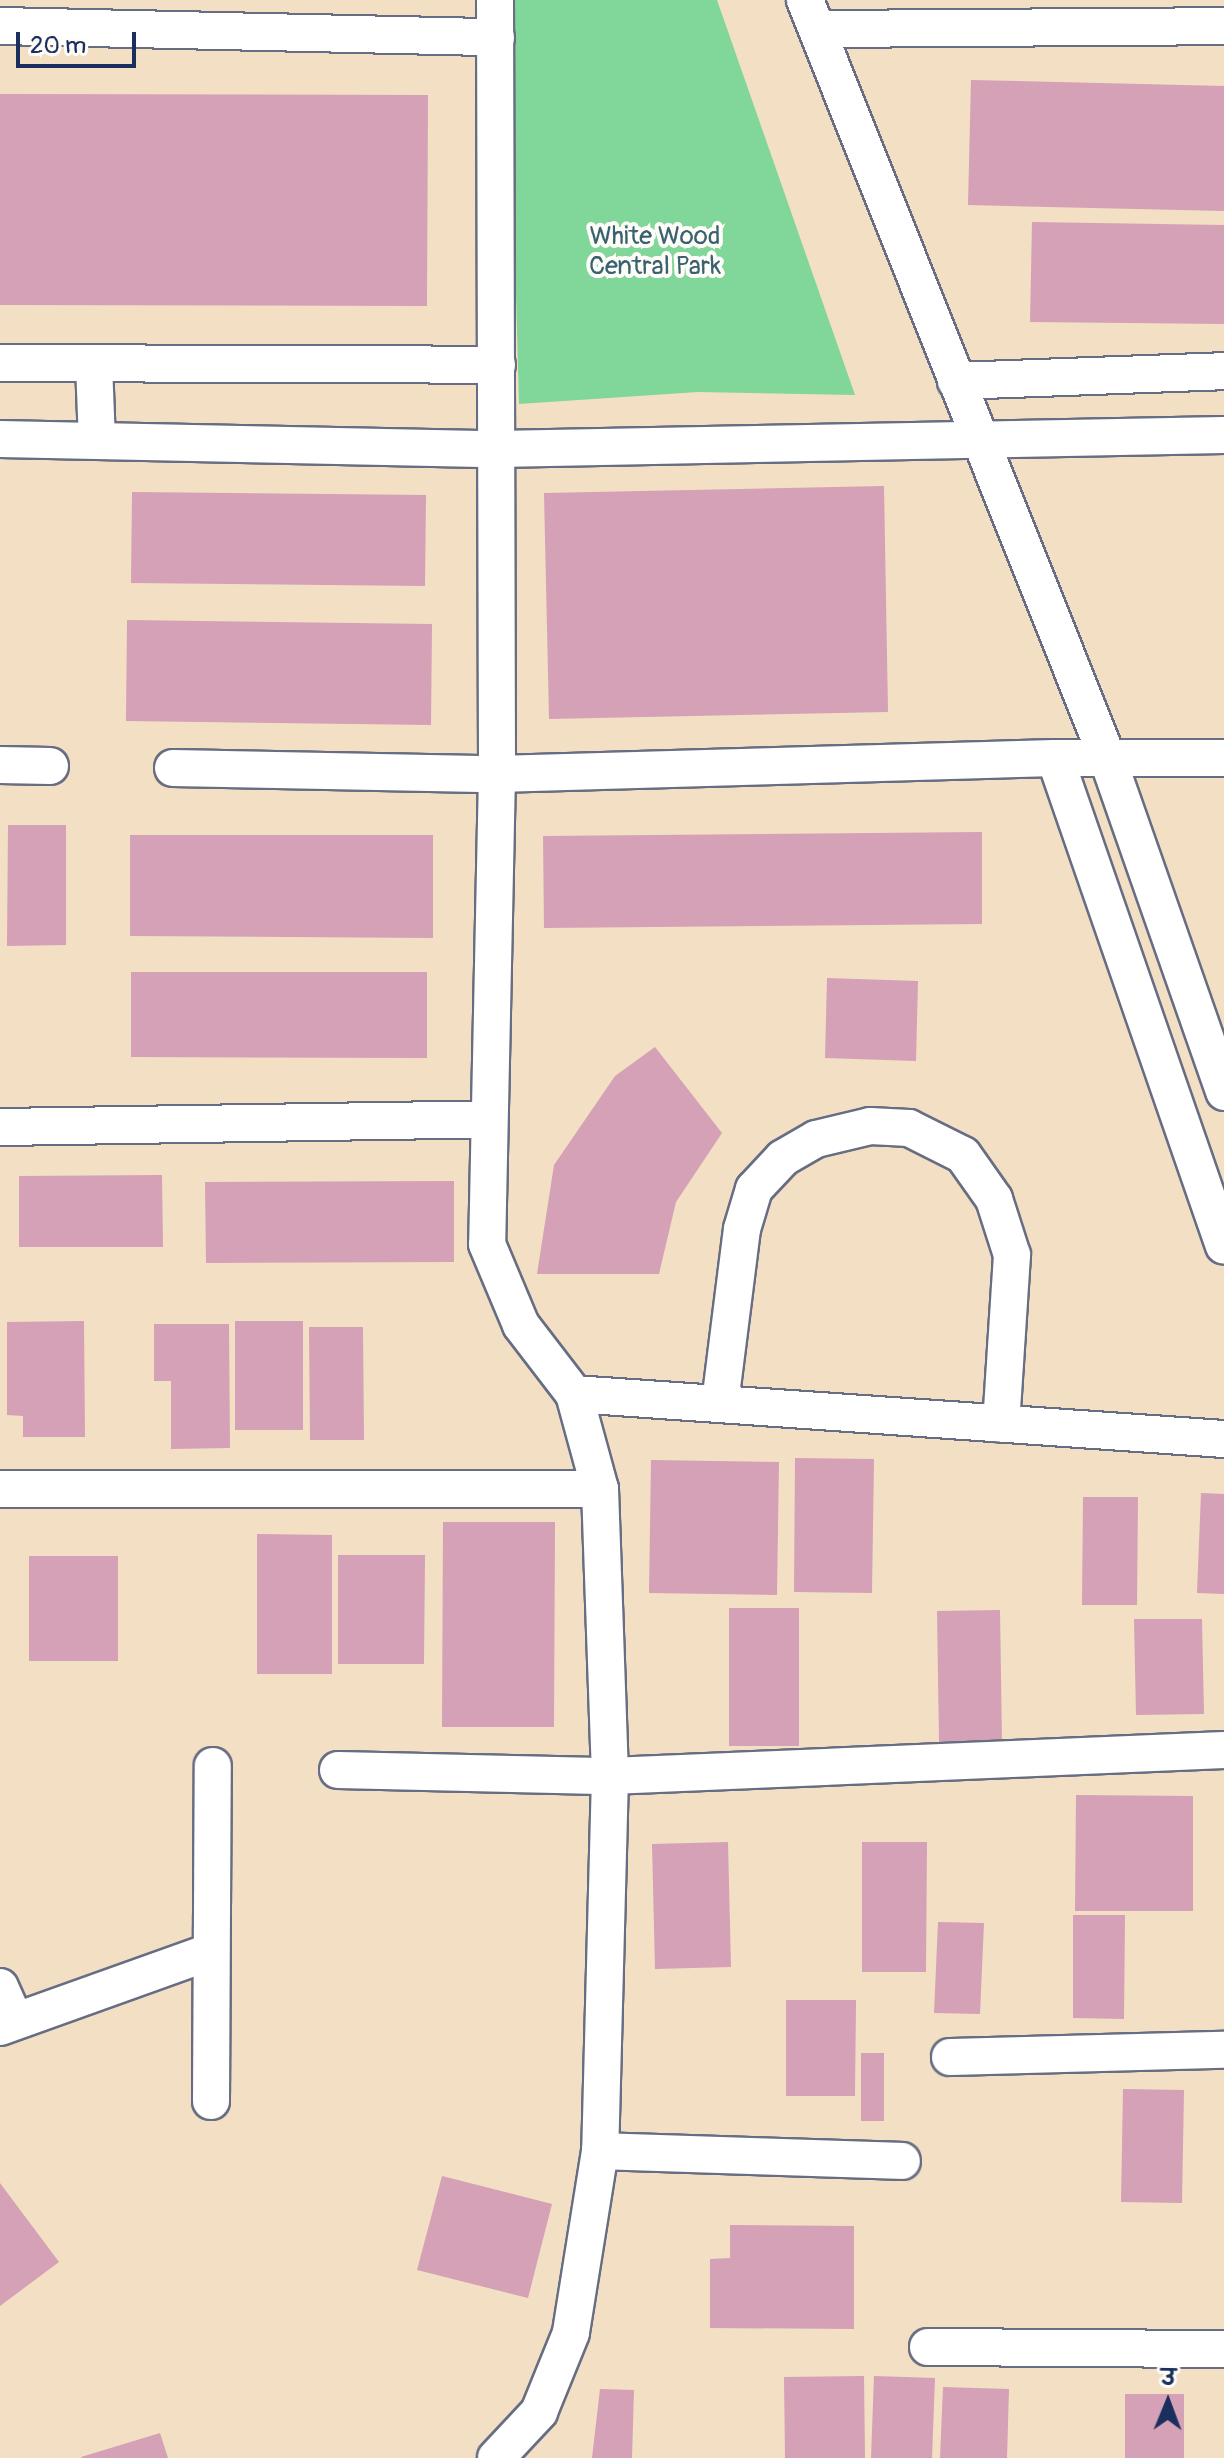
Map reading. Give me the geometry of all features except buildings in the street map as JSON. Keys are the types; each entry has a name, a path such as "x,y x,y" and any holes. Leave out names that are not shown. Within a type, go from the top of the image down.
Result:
{"street":[{"path":"495,0 497,774 487,1244 492,1264 521,1325 574,1394 600,1489 610,1776 600,2151 571,2333 558,2376 539,2412 496,2458"},
{"path":"1171,1101 1224,1095 1107,757 812,14 1224,26"},
{"path":"0,26 496,37"},
{"path":"0,363 497,365"},
{"path":"94,364 97,441"},
{"path":"956,381 1224,371"},
{"path":"0,439 497,449 1224,435"},
{"path":"1055,758 1171,1101 1224,1246"},
{"path":"173,768 497,774 1055,758 1224,758"},
{"path":"0,765 50,766"},
{"path":"0,1127 489,1119"},
{"path":"720,1403 742,1229 754,1189 783,1158 816,1139 870,1126 909,1128 963,1155 994,1199 1008,1241 1012,1255 1001,1424"},
{"path":"574,1394 1224,1439"},
{"path":"0,1489 600,1489"},
{"path":"338,1770 610,1776 1224,1750"},
{"path":"211,2101 213,1766"},
{"path":"5,2011 210,1952"},
{"path":"950,2057 1224,2050"},
{"path":"600,2151 902,2161"},
{"path":"928,2347 1224,2349"}],"green space":[{"name":"White Wood Central Park","path":"508,0 717,0 855,395 698,392 519,404"}]}
